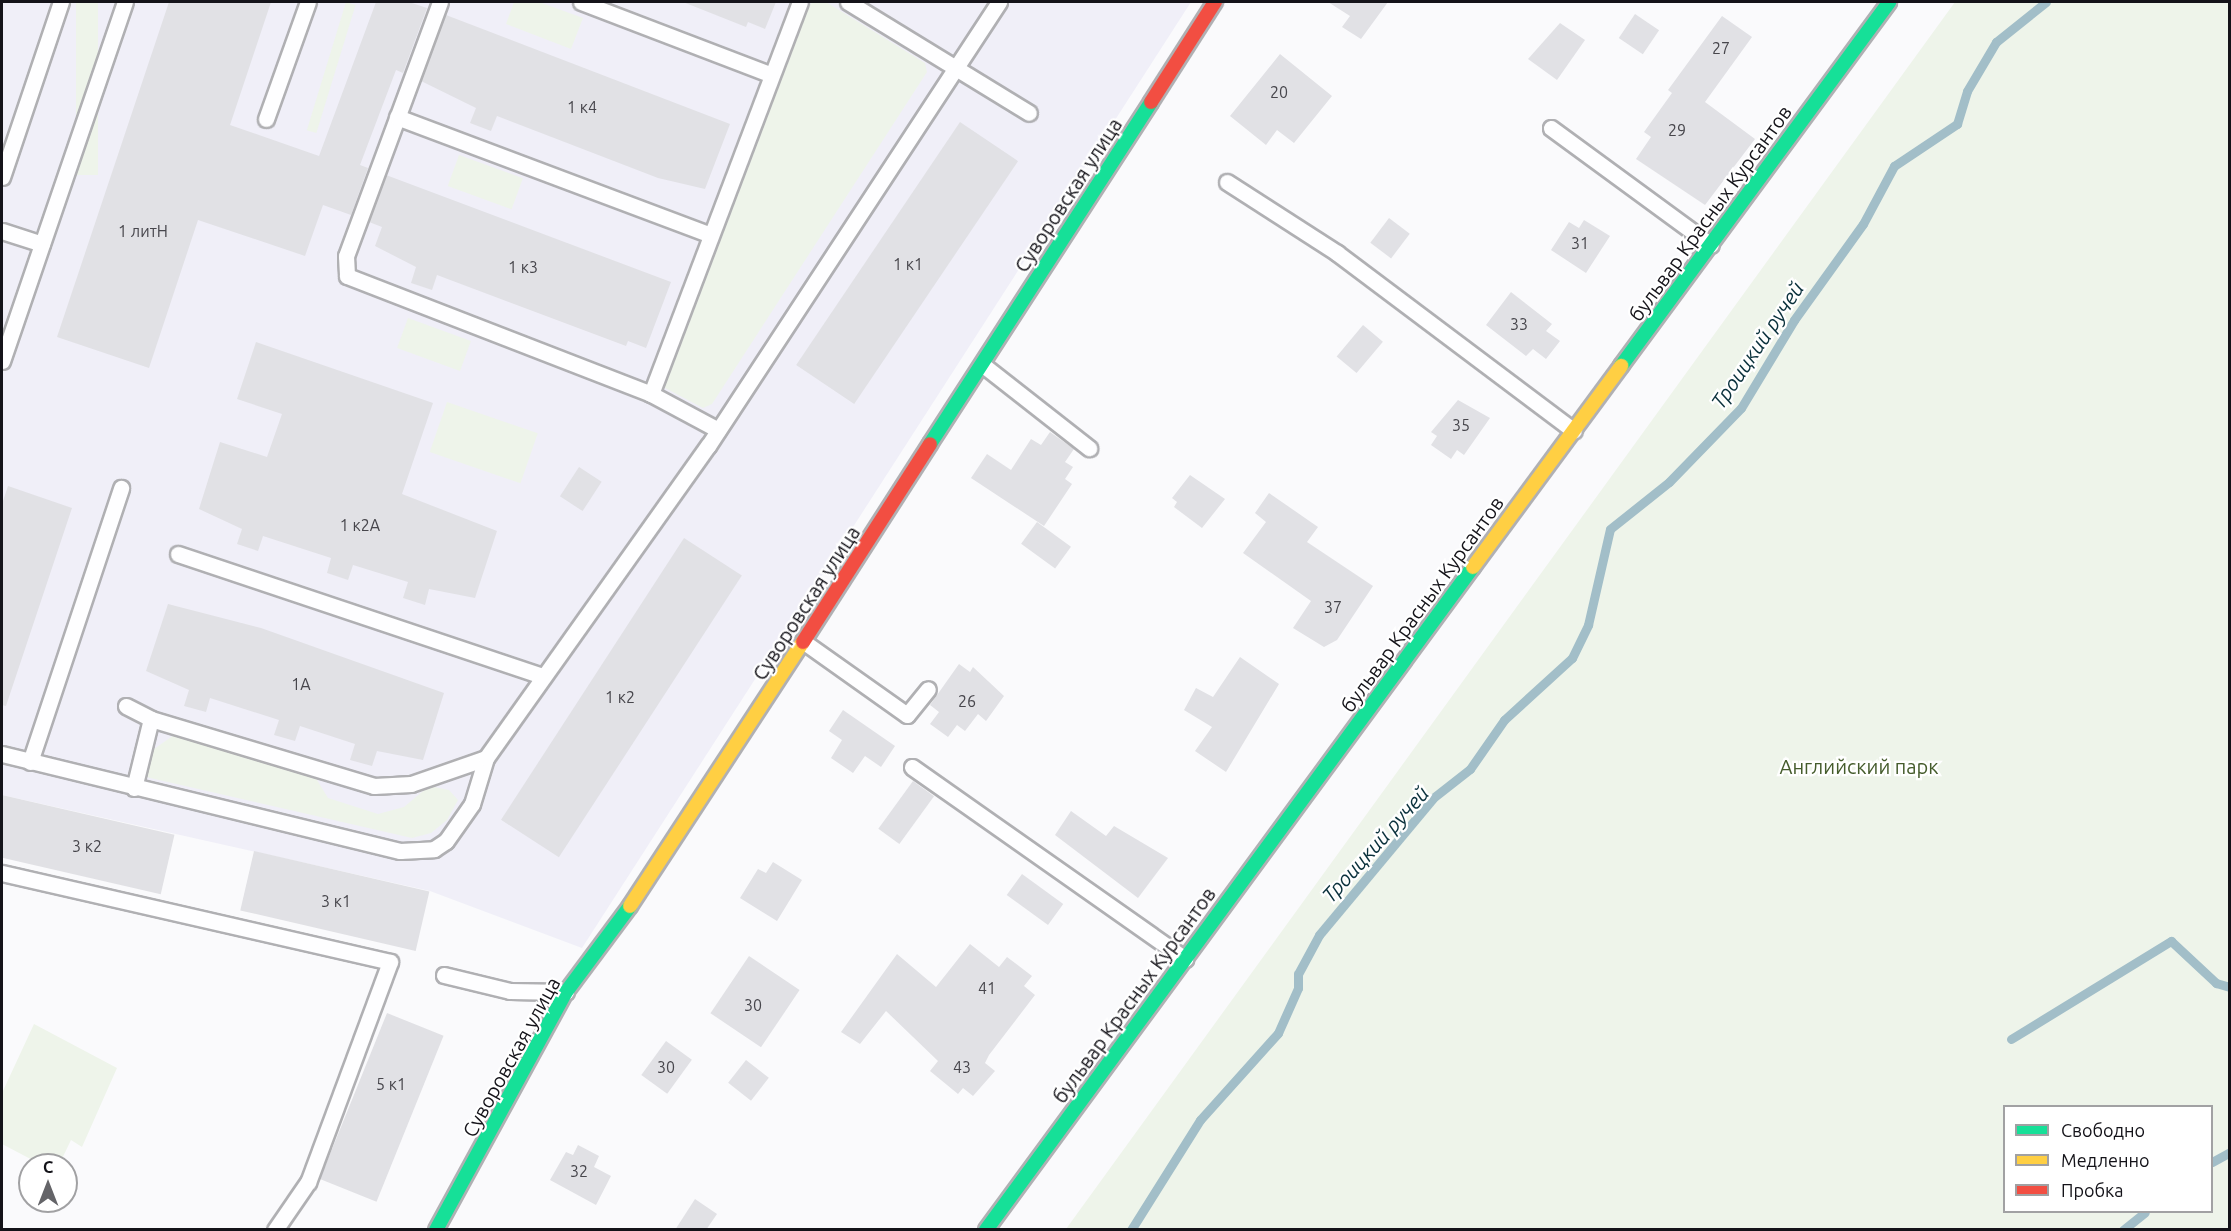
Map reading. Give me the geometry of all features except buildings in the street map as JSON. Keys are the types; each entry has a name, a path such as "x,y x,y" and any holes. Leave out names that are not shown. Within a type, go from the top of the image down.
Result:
{"street":[{"name":"Суворовская улица","path":"436,1230 566,992 649,880 1215,2"},
{"name":"бульвар Красных Курсантов","path":"986,1230 1889,2"}],"lane":[{"path":"2,177 61,2"},
{"path":"2,361 125,2"},
{"path":"267,119 308,2"},
{"path":"440,2 346,256 347,276 651,394 718,430"},
{"path":"581,2 772,75"},
{"path":"651,394 800,2"},
{"path":"848,2 1029,113"},
{"path":"2,754 134,788 418,852 434,849 459,824 472,804 486,758 718,430 999,2"},
{"path":"397,117 711,235"},
{"path":"1551,128 1711,244"},
{"path":"1227,182 1337,253 1574,431"},
{"path":"2,231 42,244"},
{"path":"983,364 1089,448"},
{"path":"30,762 121,488"},
{"path":"178,554 543,676"},
{"path":"804,642 907,715 928,689"},
{"path":"126,706 151,719 392,788 486,758"},
{"path":"134,788 151,719"},
{"path":"912,767 1185,959"},
{"path":"2,873 390,962 308,1182 275,1230"},
{"path":"444,975 510,992 566,992"}],"shaded area":[{"path":"2,2 1191,2 582,948 430,891 2,795"}],"green space":[{"path":"76,2 98,2 98,175 76,175"},
{"path":"346,2 356,5 316,133 307,130"},
{"path":"514,2 539,2 583,18 571,49 506,24"},
{"path":"813,2 826,2 925,63 927,72 712,404 703,408 665,388 664,378 806,8"},
{"name":"Английский парк","path":"1955,2 2229,2 2229,1229 1066,1229"},
{"path":"459,155 523,178 512,209 448,186"},
{"path":"408,318 471,341 460,371 397,348"},
{"path":"447,402 538,433 521,483 430,452"},
{"path":"174,735 314,775 328,798 378,814 404,807 429,786 449,790 458,800 447,820 431,833 412,838 146,777 154,749"},
{"path":"34,1024 117,1068 82,1147 71,1140 65,1153 19,1153 2,1144 2,1093"}],"waterway":[{"name":"Троицкий ручей","path":"1131,1230 1200,1120 1278,1033 1298,988 1298,974 1319,935 1433,798 1470,769 1504,720 1572,658 1588,625 1610,529 1669,482 1741,408 1794,320 1863,224 1894,166 1957,124 1967,91 1996,42 2046,2"},
{"path":"2011,1039 2171,941 2216,983 2230,987"},
{"path":"2213,1161 2230,1152"},
{"path":"2123,1230 2144,1213"}],"traffic: fast":[{"path":"1621,366 1889,2"},
{"path":"930,444 1151,102"},
{"path":"986,1230 1473,567"},
{"path":"436,1230 566,992 630,906"}],"traffic: slow":[{"path":"1473,567 1621,366"},
{"path":"630,906 803,642"}],"traffic: jam":[{"path":"1151,102 1215,2"},
{"path":"803,642 930,444"}]}
